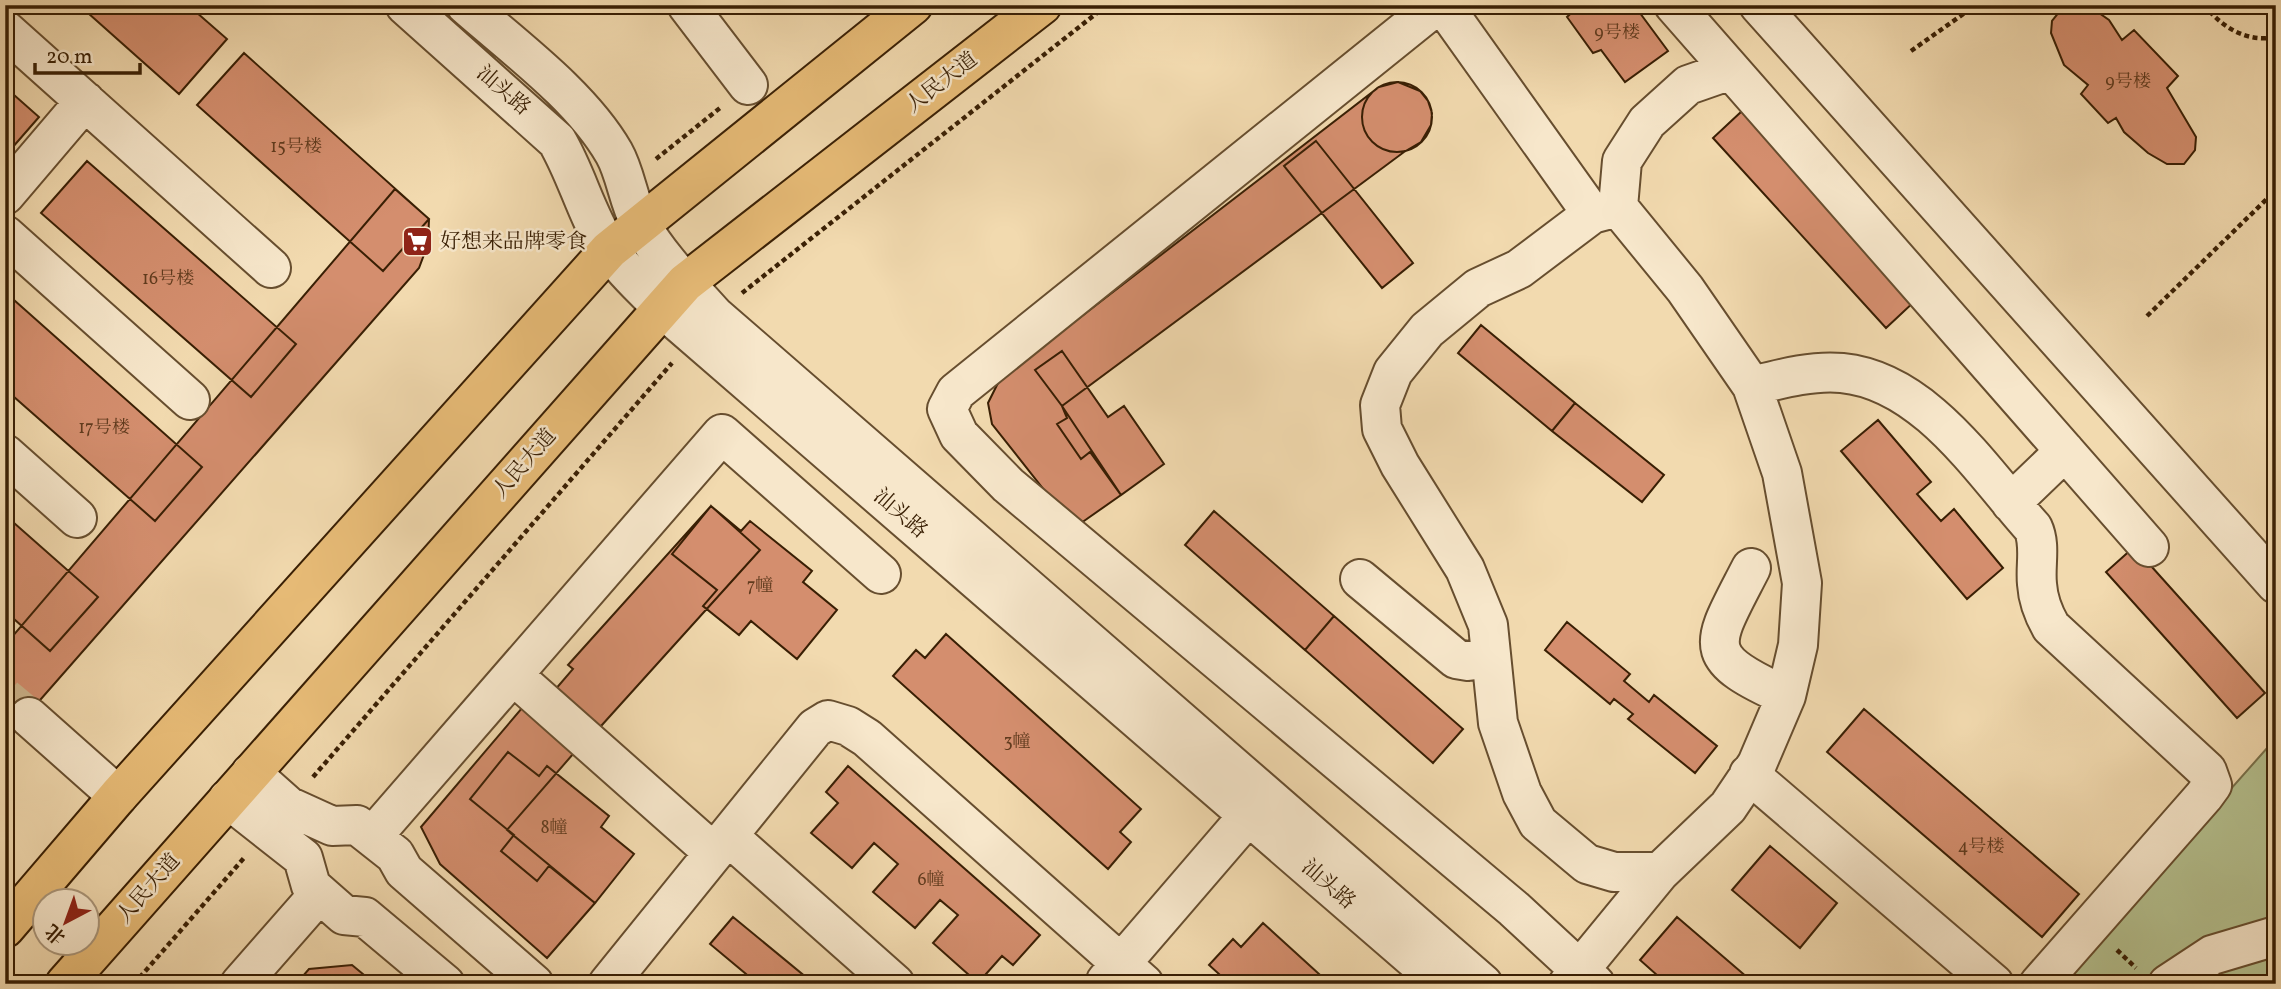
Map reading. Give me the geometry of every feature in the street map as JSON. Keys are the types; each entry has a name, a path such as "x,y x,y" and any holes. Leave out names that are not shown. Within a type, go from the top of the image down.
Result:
{"main road":[{"path":"5,928 118,796 609,250 914,5"},
{"name":"人民大道","path":"65,984 673,295 1042,5"}],"street":[{"name":"汕头路","path":"405,5 557,141 572,167 590,216 609,250 673,295 1248,816 1443,984"},
{"name":"汕头路","path":"466,5 545,74 596,128 615,154 640,223 673,295"},
{"path":"687,5 748,85"},
{"path":"1437,5 956,392 947,410 959,435 1008,485 1514,909 1581,979 1660,872 1728,807 1749,774 1786,696 1798,645 1802,583 1782,472 1752,386 1685,289 1605,211 1443,5"},
{"path":"1674,5 2149,547"},
{"path":"1759,5 2276,584"},
{"path":"5,30 271,268"},
{"path":"1660,872 1615,872 1587,864 1538,823 1522,793 1498,723 1488,625 1465,569 1400,466 1382,429 1380,405 1393,372 1427,330 1478,288 1519,269 1605,211 1622,161 1647,122 1688,85 1731,70"},
{"path":"5,195 85,101"},
{"path":"5,235 190,400"},
{"name":"汕头路","path":"705,326 1483,984"},
{"path":"1752,386 1794,376 1841,372 1879,380 1932,414 2011,503 2038,538 2037,586 2041,607 2051,627 2207,771 2212,785 2039,984"},
{"path":"372,837 722,434 881,574"},
{"path":"2011,503 2065,451"},
{"path":"5,454 77,518"},
{"path":"1751,568 1718,636 1724,660 1744,677 1786,696"},
{"path":"1360,579 1456,659 1468,661 1491,658"},
{"path":"513,675 895,984"},
{"path":"29,718 118,796"},
{"path":"608,984 815,727 828,720 848,726 867,738 1123,977 1248,816"},
{"path":"1749,774 1994,984"},
{"path":"240,786 278,818 303,858 311,886 319,894 344,915 365,917 445,984"},
{"path":"278,818 332,826 357,825 394,855 404,872 534,984"},
{"path":"303,858 332,826"},
{"path":"365,917 404,872"},
{"path":"240,984 319,894"},
{"path":"2155,979 2211,955 2276,936"}],"path":[{"path":"134,984 705,326 1107,5"},
{"path":"1911,51 1976,5"},
{"path":"2204,5 2231,31 2252,38 2276,37"},
{"path":"2147,316 2276,191"},
{"path":"2108,940 2155,979"}],"green space":[{"path":"2276,738 2276,984 2058,984"}],"building":[{"path":"79,5 188,5 227,39 179,94"},
{"path":"1580,5 1634,5 1668,51 1625,82 1601,50 1593,53 1567,17"},
{"path":"2089,6 2109,20 2122,40 2134,30 2178,76 2167,88 2196,137 2195,150 2184,164 2167,164 2148,153 2124,132 2116,118 2108,123 2081,94 2088,85 2064,65 2051,33 2052,21 2060,11"},
{"path":"244,53 429,219 383,271 197,105"},
{"path":"1397,82 1422,92 1432,117 1422,142 1397,152 1372,142 1362,117 1372,92"},
{"path":"1398,82 1420,91 1428,101 1432,113 1431,125 1421,142 1062,406 1121,495 1074,528 992,424 988,403 1000,379 1379,87"},
{"path":"5,87 39,117 5,156"},
{"path":"1742,111 1916,300 1886,328 1713,138"},
{"path":"1316,141 1413,263 1382,288 1284,166"},
{"path":"87,161 296,344 251,397 41,213"},
{"path":"395,189 429,219 428,244 419,268 5,740 5,645"},
{"path":"5,292 202,467 155,521 5,389"},
{"path":"1481,325 1575,403 1552,431 1458,353"},
{"path":"1062,351 1108,417 1124,406 1164,464 1121,495 1090,452 1081,459 1057,424 1067,418 1062,406 1035,370"},
{"path":"1575,403 1664,475 1642,502 1552,431"},
{"path":"1878,420 1931,482 1917,494 1941,521 1954,509 2003,568 1967,599 1841,451"},
{"path":"711,506 741,531 750,521 812,571 803,582 837,610 797,659 751,621 739,635 703,606 717,590 672,554"},
{"path":"711,506 760,550 592,736 548,698 573,669 568,665"},
{"path":"1214,511 1334,616 1305,650 1185,545"},
{"path":"5,515 98,597 50,651 5,611"},
{"path":"2134,547 2265,693 2237,718 2106,572"},
{"path":"1334,616 1463,729 1433,763 1305,650"},
{"path":"1567,622 1630,674 1624,681 1649,702 1654,695 1717,746 1695,773 1628,719 1633,714 1614,699 1610,704 1545,650"},
{"path":"946,634 1141,809 1120,832 1131,842 1108,869 893,676 916,650 925,658"},
{"path":"528,701 580,746 507,830 595,903 547,958 440,864 421,827"},
{"path":"1864,709 2079,894 2042,937 1827,752"},
{"path":"508,752 539,776 547,766 609,816 601,827 634,854 595,903 549,866 537,881 501,851 514,835 470,799"},
{"path":"848,766 1040,935 1013,965 1002,956 978,983 933,943 958,915 940,900 915,928 873,892 898,864 874,843 852,868 811,833 838,803 826,792"},
{"path":"1770,846 1837,903 1800,948 1732,890"},
{"path":"733,917 807,978 802,984 739,984 746,974 710,944"},
{"path":"1677,917 1755,984 1667,984 1640,960"},
{"path":"1263,923 1330,984 1230,984 1209,965 1233,939 1241,947"},
{"path":"352,965 375,984 296,984 309,969"}],"tunnel":[{"path":"5,697 29,717"}],"place":[{"name":"好想来品牌零食","path":"417,242"}]}
